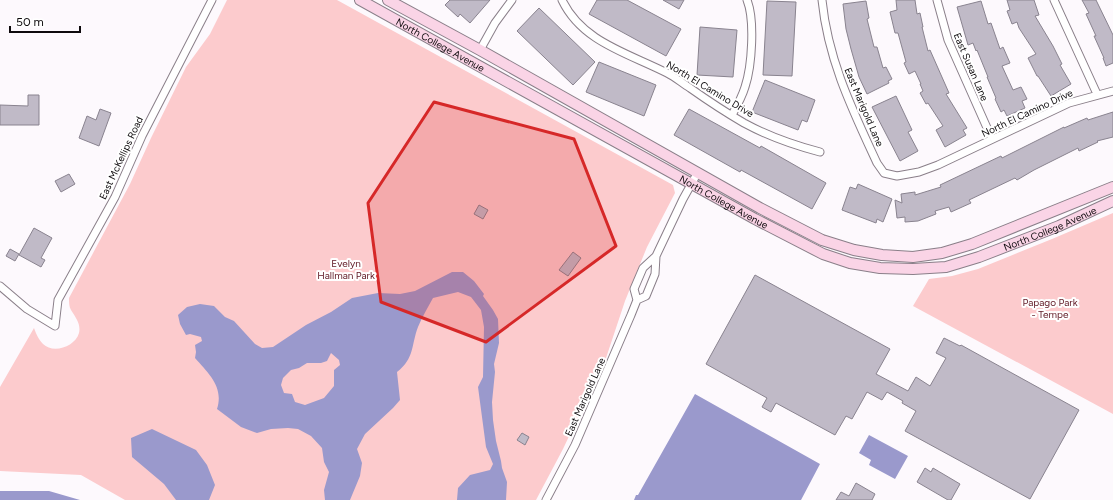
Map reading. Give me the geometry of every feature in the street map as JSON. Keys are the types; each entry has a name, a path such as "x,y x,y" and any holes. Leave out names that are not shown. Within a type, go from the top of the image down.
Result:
{"street":[{"name":"East McKellips Road","path":"0,286 27,309 55,326 58,300 115,197 142,136 212,0"},
{"name":"North College Avenue","path":"360,0 754,219 823,254 850,263 880,268 913,270 946,267 979,257 1059,226 1113,201"},
{"name":"North College Avenue","path":"388,0 480,50 760,208 822,240 854,250 882,255 913,257 942,253 972,244 1113,187"},
{"path":"480,50 498,18 512,0"},
{"name":"North El Camino Drive","path":"562,0 578,23 592,37 623,54 667,74 760,131 783,141 820,152"},
{"name":"East Marigold Lane","path":"822,0 825,28 840,79 874,156 884,173"},
{"name":"East Susan Lane","path":"937,0 948,40 992,139"},
{"path":"1054,0 1097,94"},
{"path":"732,115 745,88 749,72 751,21 748,1"},
{"name":"North El Camino Drive","path":"884,173 897,176 919,172 938,165 1069,103 1097,94 1113,91"},
{"name":"East Marigold Lane","path":"546,500 575,445 637,300 634,289 643,268 656,256 698,172"},
{"name":"East Marigold Lane","path":"637,300 646,296 655,274 656,256"}],"highlighted area":[{"path":"434,102 574,139 616,246 486,342 381,302 368,203"}],"green space":[{"name":"Evelyn Hallman Park","path":"227,0 337,0 673,185 675,193 647,247 625,301 606,358 563,449 536,500 125,500 81,475 0,471 0,387 34,328 41,342 47,347 58,349 63,348 77,338 79,333 78,321 70,307 69,298 130,184 186,67 210,34"},
{"name":"Papago Park - Tempe","path":"1113,213 1113,414 913,306 929,279 952,276 978,269"}],"water":[{"path":"452,272 463,272 474,281 484,294 483,296 498,319 499,343 494,364 495,372 492,402 496,441 502,468 507,482 506,500 457,500 458,488 470,475 490,470 493,464 486,447 478,387 483,377 484,327 481,310 471,297 458,292 433,298 418,327 410,356 403,367 397,372 400,400 365,434 357,449 362,463 360,476 350,500 325,500 324,490 329,472 324,462 322,448 311,436 298,429 288,428 271,429 257,433 241,427 217,409 219,401 217,387 210,375 195,358 195,345 202,341 201,337 190,334 186,335 180,324 178,315 187,307 200,304 214,306 225,317 234,321 255,344 262,348 273,347 306,325 331,312 352,298 378,293 400,294 415,291","holes":["331,353 339,360 340,365 334,370 334,386 324,398 305,405 295,402 292,394 284,393 281,385 283,378 291,370 299,368 307,363 321,363 327,361"]},
{"path":"695,394 820,464 801,500 634,500"},
{"path":"152,429 196,450 207,465 215,485 209,500 176,500 164,484 132,457 131,438"},
{"path":"869,435 908,456 895,479 869,465 871,460 859,453"},
{"path":"0,491 49,491 80,500 0,500"}],"building":[{"path":"450,0 490,0 470,23 460,14 458,17 445,5"},
{"path":"597,0 627,0 681,29 666,56 589,14"},
{"path":"663,0 684,0 679,9"},
{"path":"896,0 915,0 917,14 920,13 928,51 930,50 949,93 946,94 967,128 963,130 966,135 945,147 936,130 943,126 928,103 926,104 920,93 923,91 915,71 909,74 904,63 906,62 898,33 895,33 890,12 897,10"},
{"path":"1007,0 1034,0 1039,15 1035,16 1053,46 1062,64 1060,65 1071,84 1051,96 1037,76 1028,58 1036,54 1019,28 1017,22 1012,24 1007,11 1010,10"},
{"path":"1082,0 1096,0 1113,35 1113,63 1106,66 1094,36 1096,36 1086,14 1089,13"},
{"path":"767,1 796,2 792,76 763,75"},
{"path":"866,1 869,18 867,19 874,47 877,47 883,68 886,67 892,79 888,81 889,83 867,94 859,77 851,49 846,29 843,4"},
{"path":"981,1 988,24 991,23 1000,49 1003,47 1010,63 1002,66 1013,90 1021,87 1027,99 1022,101 1025,108 1007,116 1004,110 1001,112 995,99 996,98 977,50 976,51 973,43 968,45 957,7"},
{"path":"539,8 595,62 573,85 517,31"},
{"path":"700,27 737,30 733,77 697,75"},
{"path":"599,62 656,85 644,116 586,92"},
{"path":"765,80 815,100 807,122 802,120 798,130 752,112"},
{"path":"28,95 39,95 39,125 0,125 0,105 28,106"},
{"path":"896,96 912,130 908,132 918,151 900,161 872,107"},
{"path":"100,109 111,113 99,146 79,138 87,116 96,120"},
{"path":"689,109 760,148 761,146 826,183 812,209 741,170 740,172 674,135"},
{"path":"1113,112 1113,137 1097,141 1098,142 1079,151 1078,148 1017,180 1015,178 969,200 971,203 951,212 949,207 935,211 936,214 918,221 905,222 905,217 897,218 895,200 902,203 901,194 915,192 915,195 941,187 940,185 1001,156 1002,158 1064,127 1087,118 1088,120"},
{"path":"69,174 75,184 61,192 55,181"},
{"path":"858,184 892,199 883,222 877,219 876,223 842,210 850,187 856,189"},
{"path":"479,205 488,210 483,219 474,214"},
{"path":"34,228 52,238 41,258 45,260 41,267 19,255"},
{"path":"10,249 19,254 15,261 6,256"},
{"path":"573,252 581,258 568,276 559,270"},
{"path":"755,275 890,349 876,374 908,391 916,377 930,386 946,358 936,353 944,338 960,346 961,345 1079,410 1030,499 905,431 916,411 902,403 903,401 887,392 882,400 867,392 852,419 846,416 835,435 776,403 771,412 762,407 767,398 706,364"},
{"path":"522,433 529,437 525,445 517,440"},
{"path":"925,468 931,472 933,468 960,484 951,500 948,500 917,482"},
{"path":"856,483 875,494 872,500 836,500 841,492 849,496"}]}
